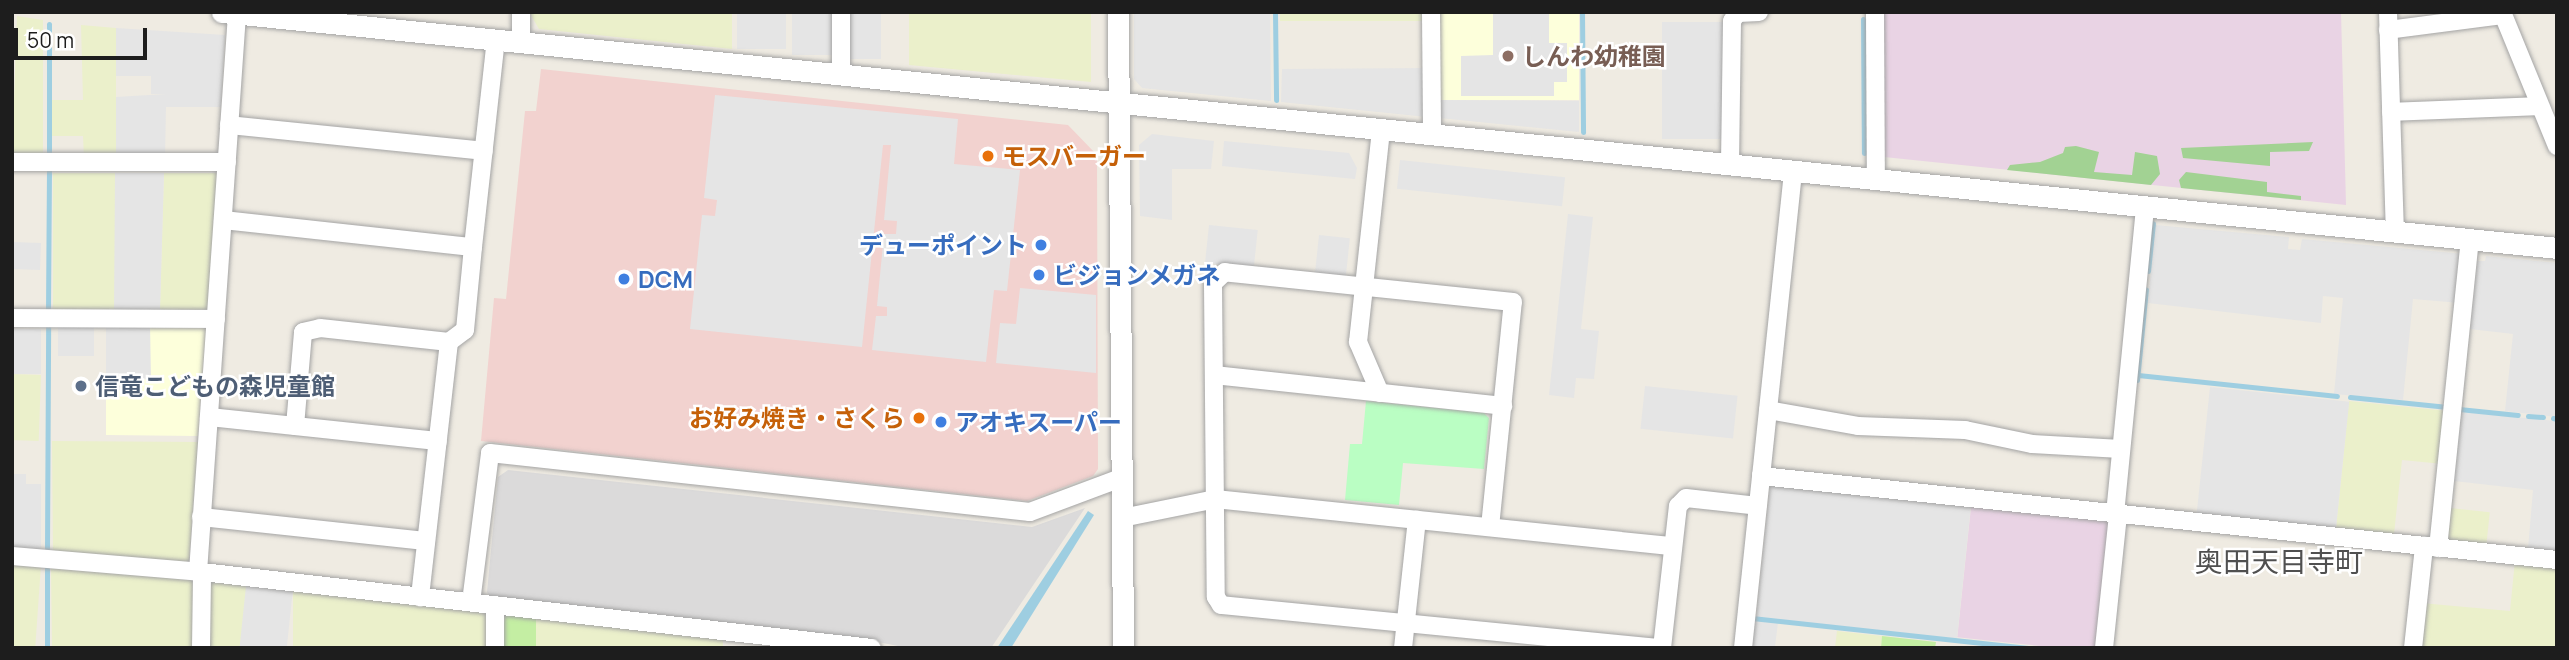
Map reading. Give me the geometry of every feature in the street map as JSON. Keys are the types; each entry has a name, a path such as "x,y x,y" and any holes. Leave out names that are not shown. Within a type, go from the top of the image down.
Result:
{"street":[{"path":"521,12 521,43"},
{"path":"841,12 841,75"},
{"path":"1118,12 1124,648"},
{"path":"1431,12 1432,134"},
{"path":"1730,164 1732,21 1738,12 1759,12"},
{"path":"1875,12 1876,179"},
{"path":"201,648 201,517 227,162 229,13 2557,248"},
{"path":"2395,232 2388,21 2502,14 2557,145"},
{"path":"295,426 303,332 320,328 449,342 465,330 496,40"},
{"path":"2390,112 2539,106"},
{"path":"229,125 484,151"},
{"path":"1380,393 1358,342 1381,129"},
{"path":"12,162 227,162"},
{"path":"1743,648 1793,171"},
{"path":"2104,648 2145,206"},
{"path":"223,220 473,247"},
{"path":"2413,648 2431,547 2470,240"},
{"path":"1490,527 1514,302 1225,272 1213,283 1216,597 1221,605 1662,648 1678,506 1686,498 1758,506"},
{"path":"12,318 216,319"},
{"path":"421,597 449,342"},
{"path":"1214,375 1503,406"},
{"path":"1768,410 1858,426 1965,429 2032,444 2121,449"},
{"path":"209,417 438,441"},
{"path":"471,602 491,453 1030,512 1121,478"},
{"path":"1761,475 2557,560"},
{"path":"1122,518 1215,499 1674,546"},
{"path":"201,517 426,541"},
{"path":"1403,648 1417,520"},
{"path":"12,556 200,572 471,602 787,642 872,648"},
{"path":"495,605 495,648"}],"shaded area":[{"path":"529,12 732,12 732,49 539,29"},
{"path":"737,12 786,12 786,49 737,49"},
{"path":"792,12 834,12 834,55 792,55"},
{"path":"848,12 881,12 881,59 848,59"},
{"path":"909,12 1091,12 1091,82 909,65"},
{"path":"1134,12 1270,12 1271,101 1142,88 1134,79"},
{"path":"1280,12 1427,12 1427,21 1280,21"},
{"name":"しんわ幼稚園","path":"1436,12 1579,12 1579,100 1436,100"},
{"path":"1493,12 1549,12 1549,43 1567,43 1567,82 1554,82 1554,96 1461,96 1461,56 1493,55"},
{"path":"1883,12 2341,12 2346,205 1884,157"},
{"path":"17,16 43,20 43,157 12,157"},
{"path":"1662,22 1724,22 1724,139 1662,139"},
{"path":"81,25 116,28 116,157 84,158 83,136 52,136 52,100 83,100"},
{"path":"116,28 225,35 221,107 166,107 165,157 116,157 116,97 166,94 151,94 151,76 116,76"},
{"path":"1427,68 1427,117 1281,102 1282,69"},
{"path":"541,69 1068,125 1097,155 1098,469 1093,476 1027,501 481,441 494,298 506,299 525,111 536,111"},
{"path":"715,95 958,119 954,164 1020,170 1007,291 994,290 986,362 872,350 876,316 887,316 887,307 877,306 884,234 896,234 897,221 884,220 891,145 883,145 862,347 690,329 702,215 715,216 717,200 704,198"},
{"path":"1440,100 1579,101 1579,132 1440,118"},
{"path":"1152,134 1214,141 1211,169 1172,169 1172,220 1140,216 1139,145"},
{"path":"1224,141 1349,153 1357,168 1355,179 1222,166"},
{"path":"1400,160 1565,177 1562,206 1397,189"},
{"path":"53,173 115,173 115,313 53,313"},
{"path":"115,173 164,173 160,309 165,314 114,313"},
{"path":"164,173 217,173 208,309 203,315 165,314 160,309"},
{"path":"1568,214 1593,217 1581,329 1599,331 1594,379 1576,378 1574,398 1549,395"},
{"path":"1209,225 1258,230 1254,268 1205,263"},
{"path":"2155,225 2289,237 2288,249 2300,250 2302,239 2464,254 2460,303 2413,299 2403,400 2334,394 2343,298 2323,296 2321,323 2148,303"},
{"path":"1319,235 1350,238 1346,277 1315,274"},
{"path":"12,242 41,243 40,270 12,269"},
{"path":"2486,256 2557,263 2557,417 2505,411 2513,334 2470,329 2477,261 2485,261"},
{"path":"1020,288 1096,295 1096,373 996,363 1000,323 1016,324"},
{"path":"58,323 94,323 94,356 58,356"},
{"path":"106,324 201,325 206,329 198,436 106,435"},
{"path":"106,324 150,324 151,379 137,380 137,390 106,390"},
{"path":"12,329 41,329 41,374 12,374"},
{"path":"12,374 41,375 39,441 12,440"},
{"path":"1645,386 1737,396 1733,438 1641,429"},
{"path":"2210,387 2349,402 2336,530 2197,515"},
{"path":"2349,401 2448,411 2443,464 2402,460 2394,534 2336,528"},
{"path":"2461,412 2557,421 2557,551 2528,549 2533,490 2454,481"},
{"path":"52,441 198,442 189,560 183,565 53,552"},
{"path":"508,470 1032,527 1085,508 991,648 908,648 858,638 490,597 487,592 498,477"},
{"path":"12,474 26,474 26,484 41,484 41,550 12,548"},
{"path":"1770,485 1971,506 1957,638 1756,617"},
{"path":"1971,507 2110,522 2097,648 2059,648 1957,637"},
{"path":"2450,508 2490,512 2486,545 2447,541"},
{"path":"2515,560 2557,564 2557,648 2417,646 2421,603 2510,611"},
{"path":"12,564 41,566 35,648 12,648"},
{"path":"51,568 191,580 197,586 196,648 52,648"},
{"path":"212,582 246,586 246,648 207,648 207,588"},
{"path":"246,586 293,591 287,648 240,648"},
{"path":"293,591 485,612 490,620 490,648 293,648"},
{"path":"536,617 723,638 723,648 536,648"},
{"path":"1755,621 1778,624 1775,648 1752,648"},
{"path":"1837,631 1882,636 1881,648 1835,648"}],"green space":[{"path":"2313,142 2309,151 2270,152 2270,166 2183,158 2181,148"},
{"path":"2076,146 2099,152 2094,172 2132,175 2135,152 2157,156 2160,174 2151,185 2007,170 2010,165 2040,162 2063,153 2065,147"},
{"path":"2186,172 2267,182 2267,192 2301,196 2301,200 2181,188 2179,180"},
{"path":"1366,401 1484,413 1489,418 1484,469 1403,463 1399,505 1345,500 1350,444 1362,444"},
{"path":"505,615 536,617 536,648 501,648"},
{"path":"1882,636 1936,642 1935,648 1881,648"}],"water":[{"path":"1088,511 1094,515 1011,648 997,648"}],"waterway":[{"path":"1275,12 1276,100"},
{"path":"1582,12 1583,132"},
{"path":"1863,19 1864,153"},
{"path":"49,24 49,156"},
{"path":"48,312 49,169"},
{"path":"2148,271 2153,223"},
{"path":"2137,380 2146,289"},
{"path":"47,549 48,324"},
{"path":"2138,375 2337,396"},
{"path":"2350,397 2447,407"},
{"path":"2459,409 2518,415"},
{"path":"2528,416 2543,417"},
{"path":"2553,418 2557,419"},
{"path":"47,567 47,648"},
{"path":"1752,618 2030,648"}],"place":[{"name":"しんわ幼稚園","path":"1508,56"},
{"name":"モスバーガー","path":"988,156"},
{"name":"デューポイント","path":"1041,245"},
{"name":"ビジョンメガネ","path":"1039,275"},
{"name":"DCM","path":"624,279"},
{"name":"信竜こどもの森児童館","path":"81,386"},
{"name":"お好み焼き・さくら","path":"919,418"},
{"name":"アオキスーパー","path":"941,422"}],"district":[{"name":"奥田天目寺町","path":"2279,561"}]}
